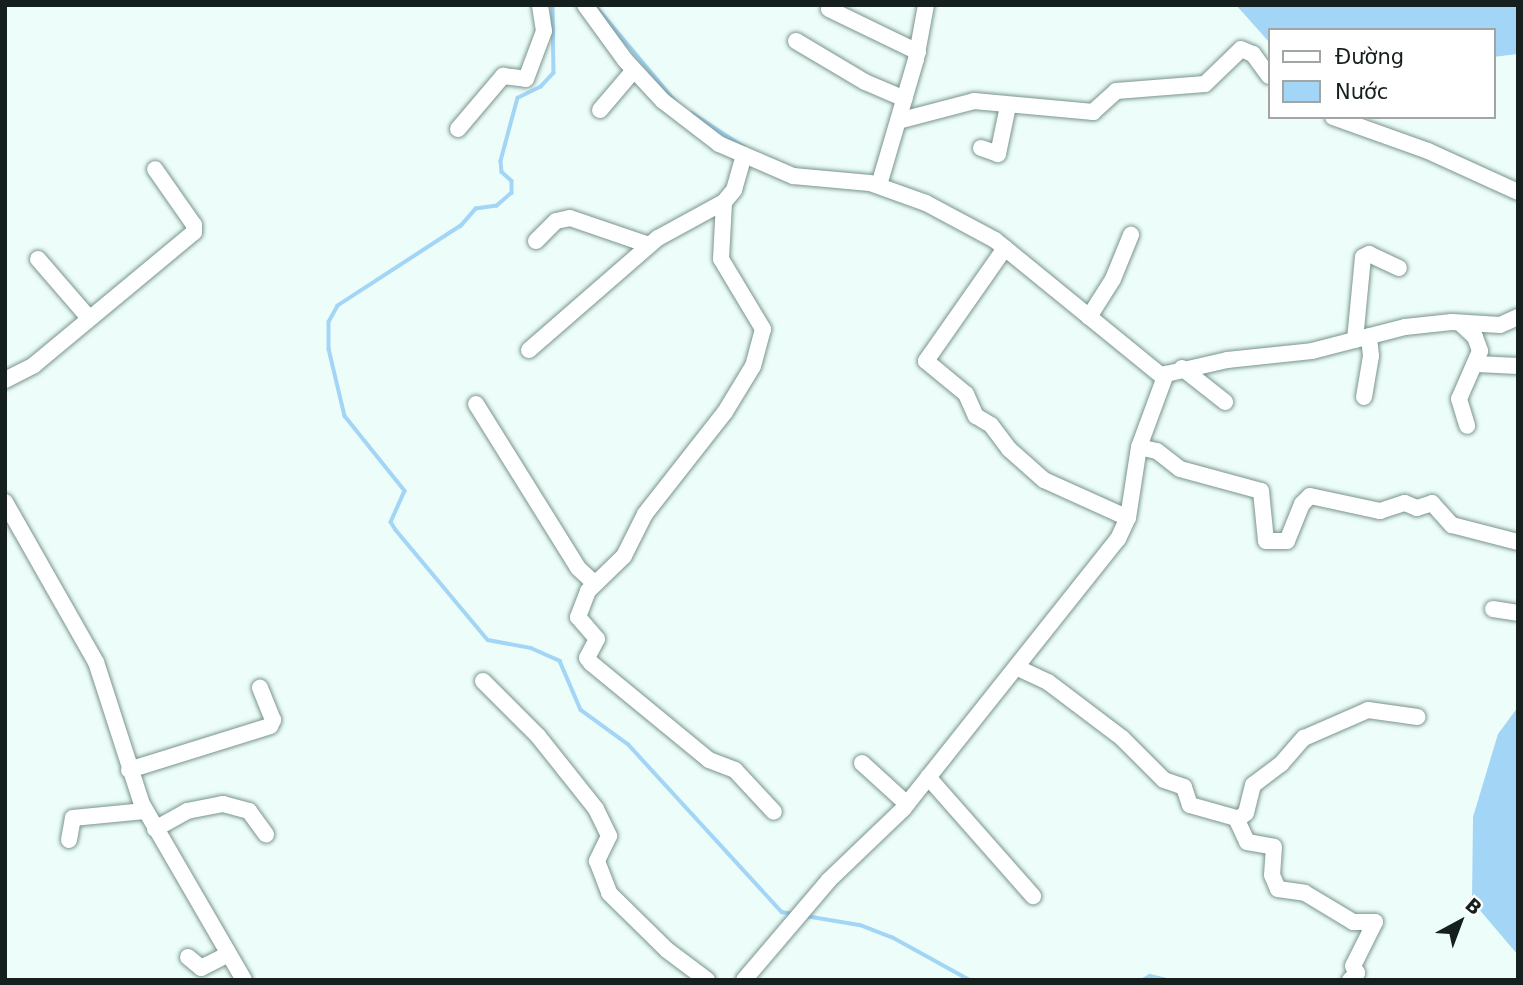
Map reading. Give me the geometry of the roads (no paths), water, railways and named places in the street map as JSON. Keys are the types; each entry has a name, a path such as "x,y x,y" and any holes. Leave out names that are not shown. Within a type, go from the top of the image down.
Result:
{"street":[{"path":"458,129 503,76 526,79 544,31 540,5"},
{"path":"585,5 634,70 676,112 743,158 793,176 880,178 1005,248 1163,377"},
{"path":"880,178 918,52 926,5"},
{"path":"829,9 918,52"},
{"path":"796,41 865,82 905,99"},
{"path":"898,121 970,102 1093,112 1116,91 1205,84 1241,49 1253,54 1268,75"},
{"path":"600,110 634,70"},
{"path":"981,148 998,154 1008,106"},
{"path":"1339,119 1428,151 1518,192"},
{"path":"529,350 649,245 724,202 734,191 743,158"},
{"path":"5,380 34,365 194,232 194,225 155,170"},
{"path":"724,202 721,259 763,329 753,366 725,412 645,514 624,556 595,584 578,617 597,639 587,658 590,663 709,760 734,770 774,813"},
{"path":"536,241 556,221 570,218 649,245"},
{"path":"1089,317 1113,279 1130,236"},
{"path":"1005,248 926,361 967,394 976,416 991,425 1009,449 1044,480 1128,518"},
{"path":"1364,397 1370,369 1362,338 1363,257 1369,254 1399,268"},
{"path":"38,259 89,318"},
{"path":"744,980 829,880 907,804 1108,554 1128,518 1139,447 1163,377 1182,368 1299,354 1427,324 1500,325 1518,317"},
{"path":"1461,324 1479,344 1477,364 1459,399 1466,426"},
{"path":"1477,364 1518,366"},
{"path":"1182,368 1225,401"},
{"path":"476,404 578,568 595,584"},
{"path":"1139,447 1157,451 1180,469 1261,491 1266,541 1287,541 1302,504 1310,496 1380,512 1405,503 1417,508 1432,503 1452,525 1518,541"},
{"path":"5,502 96,662 129,770 145,811 226,955 244,980"},
{"path":"1493,608 1518,613"},
{"path":"1018,668 1048,682 1122,738 1164,780 1184,787 1190,805 1237,820 1249,843 1275,849 1272,875 1278,889 1305,893 1353,922 1375,922 1353,966 1356,977"},
{"path":"484,681 538,736 596,810 609,836 597,861 609,893 667,950 707,980"},
{"path":"129,770 270,726 273,720 260,687"},
{"path":"1237,820 1246,813 1253,785 1281,764 1304,738 1368,710 1418,717"},
{"path":"862,763 907,804"},
{"path":"928,777 1033,896"},
{"path":"155,829 187,811 223,804 249,811 266,834"},
{"path":"69,840 73,818 145,811"},
{"path":"188,957 201,968 226,955"}],"water":[{"path":"1236,5 1518,5 1518,54 1495,57 1495,28 1268,28 1268,41"},
{"path":"1518,707 1518,955 1472,901 1473,817 1498,734"}],"waterway":[{"path":"553,5 554,73 541,87 518,98 501,161 502,172 512,181 512,193 497,206 476,209 461,226 338,306 329,322 329,349 345,416 405,491 391,522 396,530 488,640 531,648 560,661 581,710 628,744 782,912 795,914"},
{"path":"595,5 677,103"},
{"path":"692,113 744,147"},
{"path":"806,916 860,925 892,937 970,980"},
{"path":"1143,980 1150,976 1168,980"}]}
